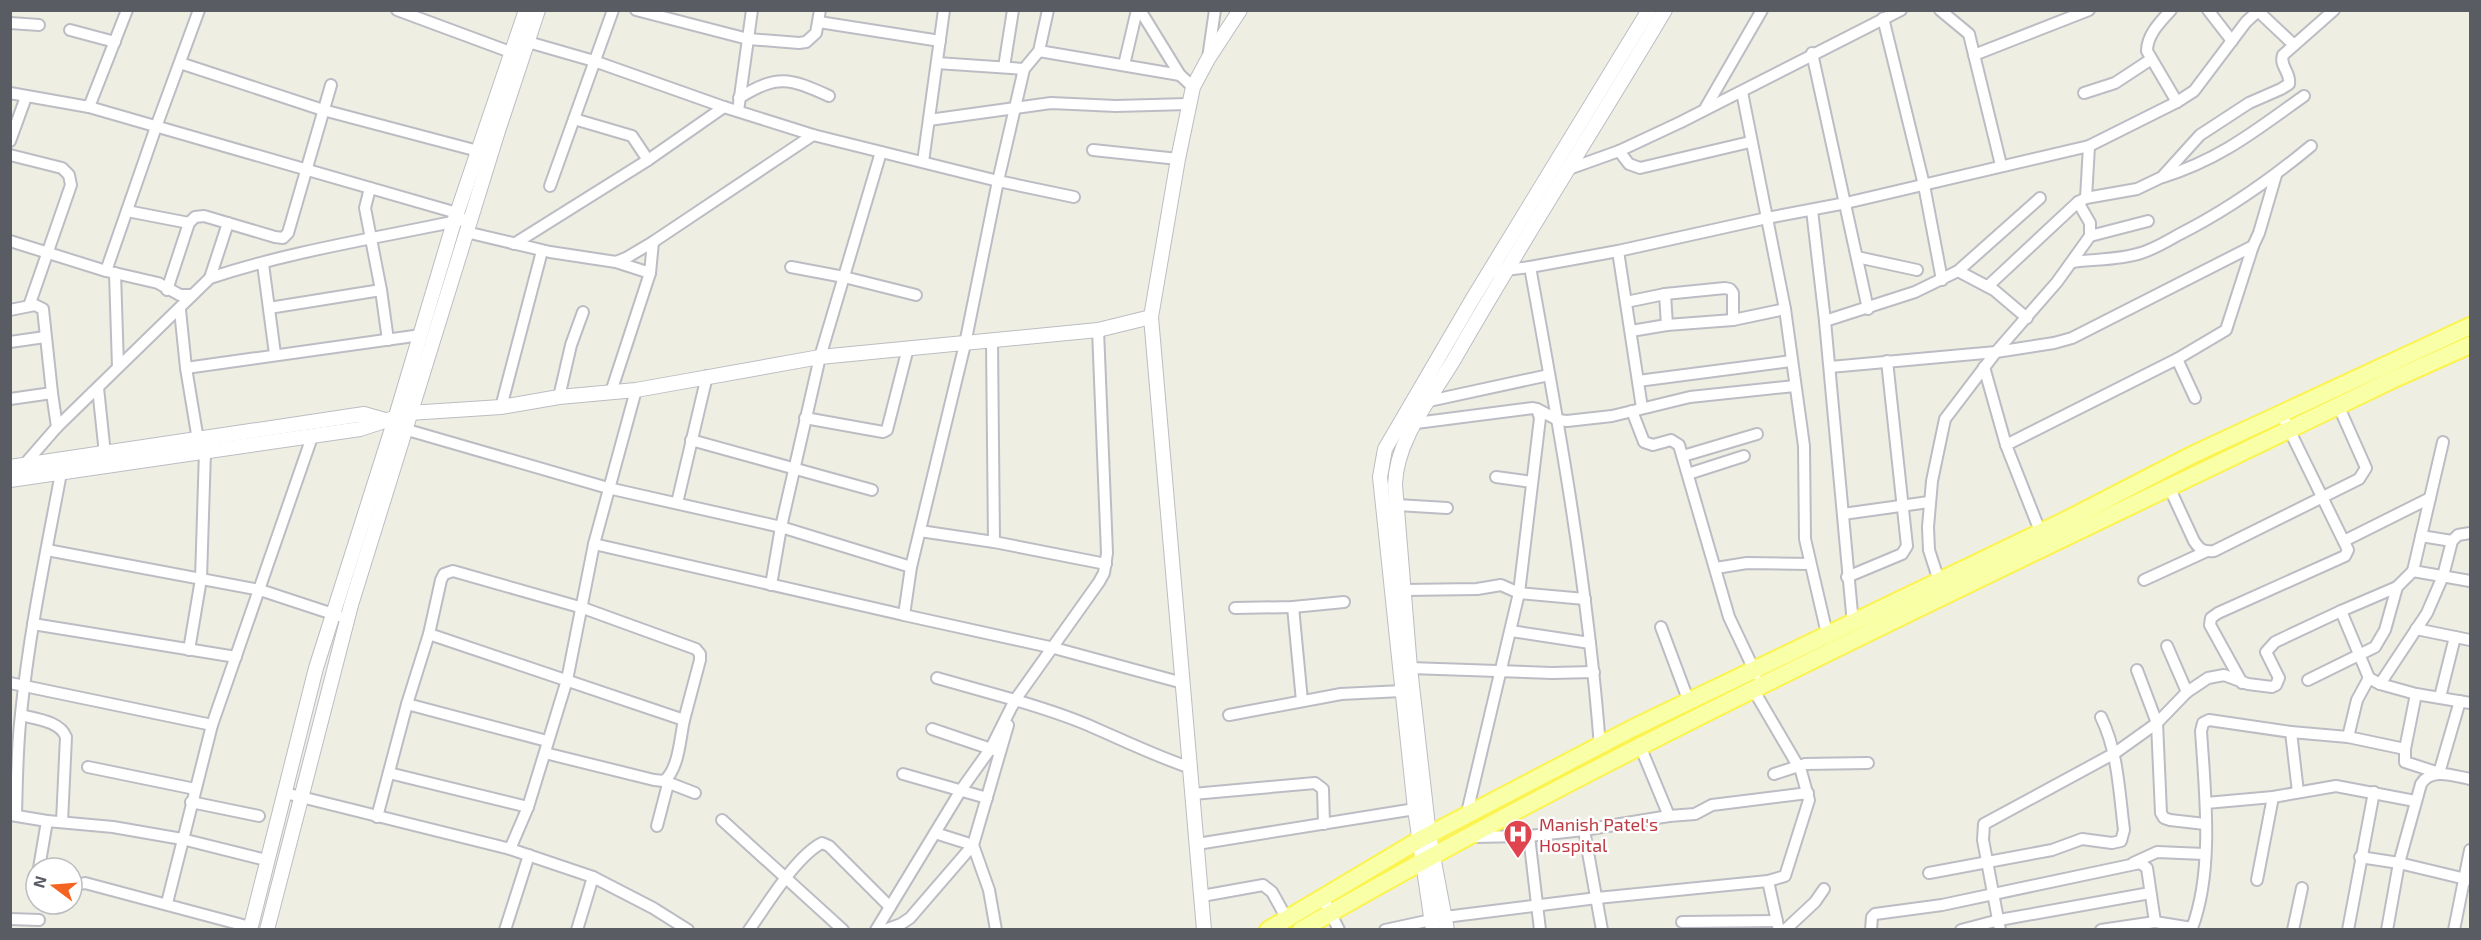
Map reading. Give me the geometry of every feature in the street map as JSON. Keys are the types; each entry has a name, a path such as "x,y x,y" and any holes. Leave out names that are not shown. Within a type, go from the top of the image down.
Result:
{"main road":[{"path":"1268,930 1287,919 1327,905 1428,857 1640,746 1829,642 2169,487 2388,362 2470,326"},
{"path":"1829,642 1853,624 1942,589 2040,531 2194,454 2338,405 2470,345"},
{"path":"2388,362 2394,379"},
{"path":"1301,930 1327,905 1424,838 1631,729 1689,702 1757,682"}],"street":[{"path":"89,107 127,10"},
{"path":"118,367 110,272 126,211 200,10"},
{"path":"397,10 520,45 594,61 724,107 813,135 998,181 1074,197"},
{"path":"267,930 347,620 404,429 397,416 471,218 520,45 526,10"},
{"path":"84,883 167,903 250,928 316,668 397,416 456,217 478,151 520,45 538,10"},
{"path":"550,186 613,10"},
{"path":"636,10 748,39 807,42 816,33 819,16 940,41"},
{"path":"738,111 752,10"},
{"path":"923,162 944,10"},
{"path":"1004,67 1013,10"},
{"path":"904,615 911,567 965,344 998,181 1024,69 1040,51 1048,10"},
{"path":"1124,65 1139,10"},
{"path":"1139,10 1180,75 1193,87"},
{"path":"1208,59 1215,10"},
{"path":"1204,930 1151,317 1188,104 1193,87 1208,59 1240,10"},
{"path":"1439,924 1428,857 1415,809 1380,477 1385,449 1489,272 1649,10"},
{"path":"1424,838 1396,505 1397,460 1505,270 1665,10"},
{"path":"1706,107 1762,10"},
{"path":"1565,171 1619,151 1706,107 1742,92 1901,10"},
{"path":"1940,10 1967,32 2001,165"},
{"path":"1974,55 2089,10"},
{"path":"2171,10 2147,43 2150,60 2177,102"},
{"path":"2208,10 2232,41"},
{"path":"2162,177 2200,135 2249,104 2289,84 2289,76 2282,59 2293,45 2334,10"},
{"path":"1489,272 1618,251 1846,203 2089,146 2177,102 2194,91 2258,11 2293,45"},
{"path":"1883,18 1924,184 1942,280"},
{"path":"10,23 39,25"},
{"path":"70,30 115,42"},
{"path":"1040,51 1180,75"},
{"path":"1812,54 1868,309"},
{"path":"2084,93 2115,83 2150,60"},
{"path":"180,63 323,110 478,151"},
{"path":"937,63 1024,69"},
{"path":"739,98 764,83 772,81 795,82 829,96"},
{"path":"167,290 189,223 195,217 204,216 275,237 283,238 288,233 330,85"},
{"path":"1742,92 1750,142 1785,309 1804,446 1805,539 1829,642"},
{"path":"10,93 89,107 370,188 456,217 471,218"},
{"path":"1988,286 2082,200 2137,189 2162,177 2208,161 2246,138 2304,96"},
{"path":"10,141 26,97"},
{"path":"929,120 1051,103 1116,106 1188,104"},
{"path":"514,244 648,160 724,107"},
{"path":"574,119 632,136 648,160"},
{"path":"616,262 653,242 813,135"},
{"path":"1619,151 1629,164 1640,168 1750,142"},
{"path":"1942,589 1927,538 1929,502 1945,419 1996,352 2073,261 2090,236 2090,223 2082,200 2089,146"},
{"path":"2073,261 2139,254 2154,248 2203,223 2276,175 2311,146"},
{"path":"1092,150 1178,159"},
{"path":"771,585 805,418 820,357 881,152"},
{"path":"10,155 62,168 69,174 71,185 29,306"},
{"path":"2006,445 2177,359 2226,330 2276,175"},
{"path":"370,188 365,207 388,340"},
{"path":"1826,321 1915,292 1959,272 2040,198"},
{"path":"1812,210 1826,321 1847,577 1853,624"},
{"path":"126,211 189,223"},
{"path":"10,475 25,465 57,427 180,310 210,278 242,268 456,217"},
{"path":"2090,236 2148,221"},
{"path":"210,278 228,223"},
{"path":"466,232 542,251 616,262 650,273"},
{"path":"10,241 110,272 158,283 167,290 180,295 192,295"},
{"path":"611,392 650,273 653,242"},
{"path":"1830,367 1996,352 2054,344 2072,338 2253,246"},
{"path":"501,407 542,251"},
{"path":"1385,930 1439,924 1597,898 1768,881 1781,879 1787,872 1808,807 1808,793 1798,766 1733,628 1698,516 1683,456 1675,441 1665,440 1653,445 1644,442 1637,410 1638,381 1618,251"},
{"path":"1857,257 1917,270"},
{"path":"264,264 275,354"},
{"path":"791,267 844,277 916,295"},
{"path":"1530,267 1558,420 1585,599 1594,672 1599,747"},
{"path":"1959,272 1988,286 2027,318"},
{"path":"1626,302 1665,294 1731,289 1734,300 1733,320"},
{"path":"269,309 381,290"},
{"path":"1665,294 1667,325"},
{"path":"10,310 35,304 43,309 57,427"},
{"path":"1631,331 1667,325 1733,320 1785,309"},
{"path":"180,310 186,368 202,446 201,579 189,650"},
{"path":"559,398 571,345 583,312"},
{"path":"10,480 364,414 397,416 501,407 636,390 820,357 1098,330 1151,317"},
{"path":"885,930 910,918 973,845 987,798 995,751 1015,700 1099,582 1106,564 1098,330"},
{"path":"186,368 421,334"},
{"path":"10,342 45,337"},
{"path":"992,342 994,542"},
{"path":"805,418 883,432 887,430 908,348"},
{"path":"2177,359 2195,398"},
{"path":"1638,381 1791,361"},
{"path":"1847,577 1905,551 1887,361"},
{"path":"1984,368 2006,445 2040,531"},
{"path":"1429,401 1550,375"},
{"path":"677,503 707,376"},
{"path":"1416,423 1528,408 1537,409 1558,420 1590,418 1637,410 1690,397 1795,386"},
{"path":"98,388 105,454"},
{"path":"510,849 528,807 567,680 594,544 636,390"},
{"path":"10,399 52,393"},
{"path":"2144,580 2205,552 2214,551 2359,480 2366,468 2338,405"},
{"path":"1466,817 1519,593 1540,418 1537,409"},
{"path":"10,467 105,454 312,437 360,429 397,416"},
{"path":"2242,683 2210,625 2211,618 2345,556 2348,550 2286,422"},
{"path":"404,429 608,488 782,527 911,567"},
{"path":"1683,456 1757,434"},
{"path":"167,903 212,725 312,437"},
{"path":"691,440 872,490"},
{"path":"1999,925 1983,840 1984,824 2115,753 2157,723 2187,692 2214,676 2224,675 2242,683 2276,685 2278,678 2267,657 2268,648 2275,642 2397,587 2413,571 2443,442"},
{"path":"1688,474 1744,456"},
{"path":"61,472 33,624 14,754 13,815 47,821 113,827 182,839 266,860"},
{"path":"1496,477 1532,482"},
{"path":"2169,487 2194,541 2199,549 2205,552"},
{"path":"2344,541 2430,498"},
{"path":"1843,514 1929,502"},
{"path":"1396,505 1447,508"},
{"path":"920,531 994,542 1106,564"},
{"path":"2380,684 2427,613 2443,576 2452,540 2458,535 2470,533"},
{"path":"2421,536 2452,540"},
{"path":"594,544 1053,648 1183,683"},
{"path":"47,550 260,590 333,613 347,620"},
{"path":"1716,568 1748,563 1810,564"},
{"path":"377,817 407,704 429,634 441,580 448,571 583,608 696,649 700,654 700,660 673,767 666,782 657,826"},
{"path":"2413,571 2470,581"},
{"path":"1404,590 1501,585 1519,593 1585,599"},
{"path":"2308,680 2379,644 2397,587"},
{"path":"1235,608 1293,607 1344,602"},
{"path":"1293,607 1302,701"},
{"path":"2341,611 2361,654 2369,678 2380,684 2416,694 2465,702 2439,773 2423,780 2415,801 2399,863 2387,930"},
{"path":"33,624 236,657"},
{"path":"1660,627 1689,702"},
{"path":"2416,629 2470,640"},
{"path":"1511,631 1590,643"},
{"path":"429,634 684,720"},
{"path":"2440,697 2455,637"},
{"path":"2166,646 2187,692"},
{"path":"1410,668 1552,673 1594,672"},
{"path":"2137,670 2157,723 2161,813 2164,818 2170,820 2205,825"},
{"path":"938,678 1015,700 1097,728 1149,754 1191,768"},
{"path":"2348,737 2357,700 2369,678"},
{"path":"10,683 212,725"},
{"path":"1229,715 1341,694 1402,691"},
{"path":"2416,694 2404,759 2408,764 2470,779"},
{"path":"407,704 696,793"},
{"path":"21,715 56,725 63,730 66,737 62,822"},
{"path":"1929,873 1988,864 2052,850 2082,839 2112,843 2121,841 2124,830 2115,753 2102,717"},
{"path":"2101,930 2155,922 2195,929 2203,887 2206,803 2201,731 2203,723 2209,720 2291,732 2348,737 2405,749"},
{"path":"932,729 995,751"},
{"path":"2291,732 2298,792"},
{"path":"1640,746 1669,816"},
{"path":"876,930 961,790 995,751"},
{"path":"1774,774 1798,766 1868,763"},
{"path":"88,767 195,789"},
{"path":"389,773 528,807"},
{"path":"903,774 987,798"},
{"path":"1193,794 1315,783 1323,789 1324,824"},
{"path":"2206,803 2273,797 2336,786 2415,801"},
{"path":"2348,930 2374,792"},
{"path":"285,793 300,799 529,855 593,877 653,908 688,930"},
{"path":"1466,837 1529,836 1584,830 1695,814 1712,805 1808,793"},
{"path":"2257,880 2273,797"},
{"path":"191,802 259,816"},
{"path":"1197,844 1415,809"},
{"path":"722,820 843,930"},
{"path":"41,856 47,821"},
{"path":"1584,830 1602,930"},
{"path":"935,832 973,845"},
{"path":"1529,836 1540,930"},
{"path":"749,930 786,878 813,848 822,843 830,846 890,907"},
{"path":"973,845 989,890 996,930"},
{"path":"2454,930 2467,879 2470,850"},
{"path":"2130,864 2157,852 2204,854"},
{"path":"505,930 529,855"},
{"path":"2360,857 2399,863 2467,879"},
{"path":"1871,930 1872,917 1875,915 1994,894 2140,863 2147,868 2155,922"},
{"path":"577,930 593,877"},
{"path":"1682,922 1777,925 1768,881"},
{"path":"1202,896 1263,885 1272,892 1287,919"},
{"path":"2293,930 2302,888"},
{"path":"1785,930 1815,902 1824,889"},
{"path":"1961,930 1999,925 2150,893"},
{"path":"1327,905 1340,930"},
{"path":"10,919 39,920"}],"place":[{"name":"Manish Patel's Hospital","path":"1518,860"}]}
